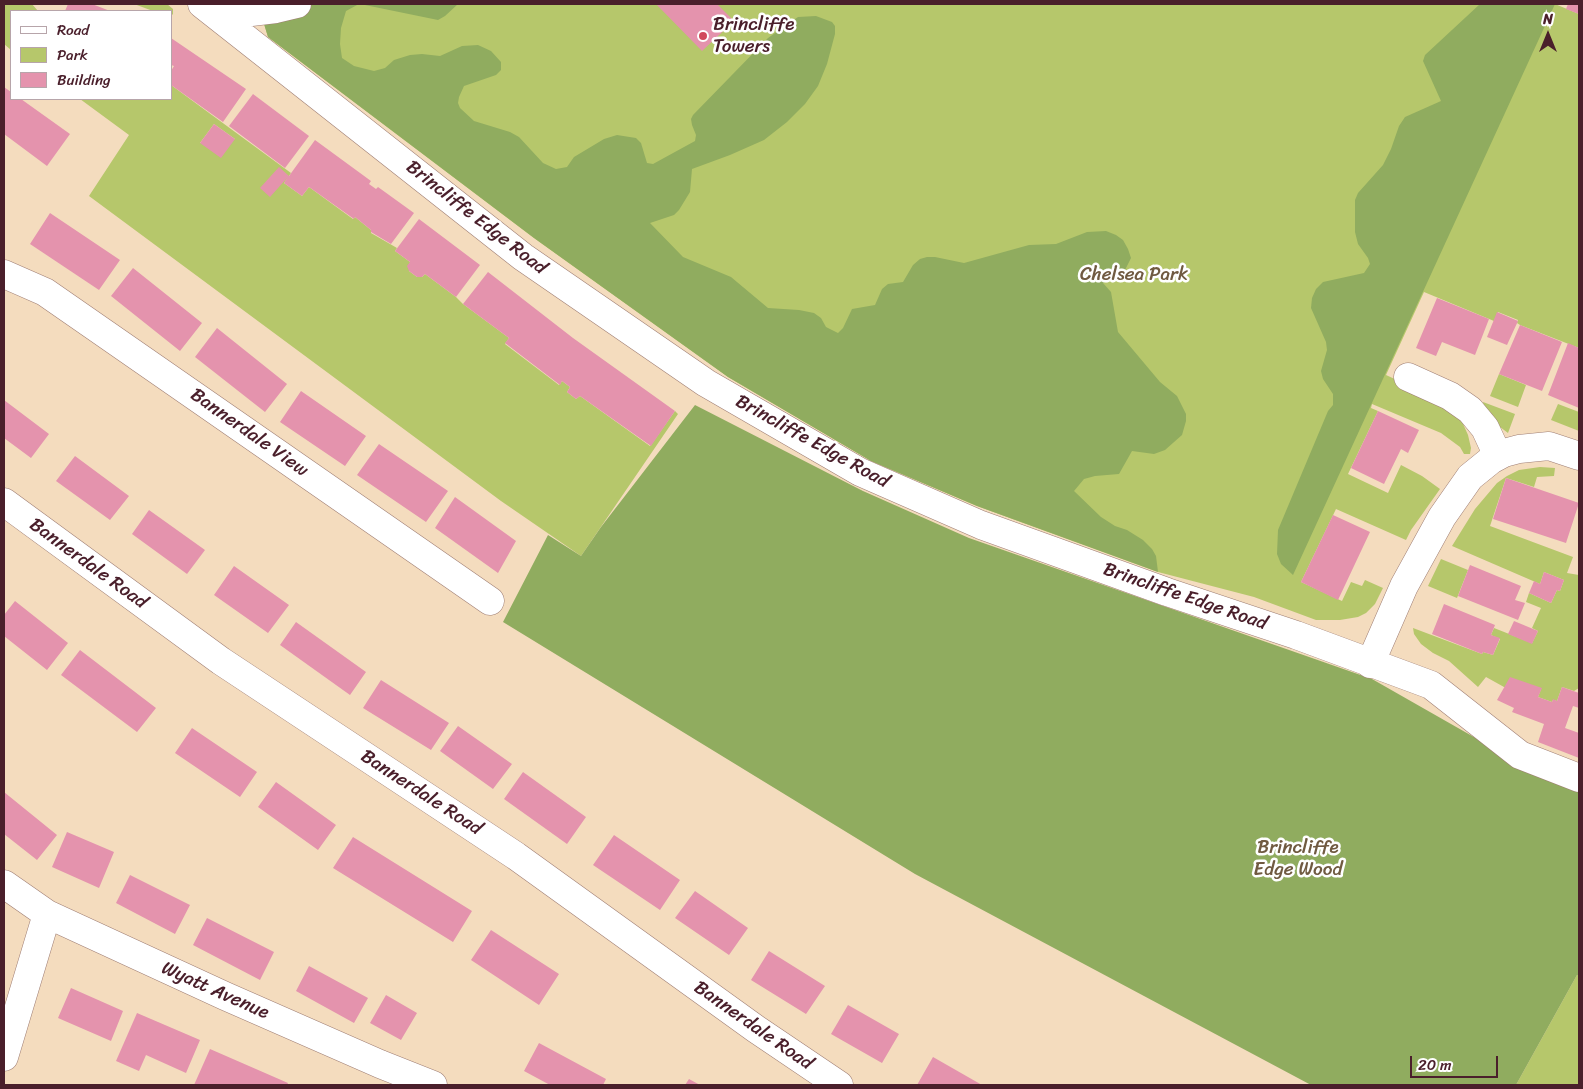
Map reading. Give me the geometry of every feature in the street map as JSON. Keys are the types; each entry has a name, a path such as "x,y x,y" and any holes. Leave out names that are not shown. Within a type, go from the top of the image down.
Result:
{"street":[{"path":"210,10 276,9 297,4"},
{"name":"Brincliffe Edge Road","path":"210,10 523,257 706,383 860,472 981,525 1167,592 1296,635 1431,685 1520,755 1579,778"},
{"name":"Bannerdale View","path":"4,274 45,292 490,601"},
{"path":"1408,377 1450,396 1470,410 1485,428 1498,456"},
{"path":"1370,664 1404,586 1442,517 1470,478 1504,452 1538,446 1560,448 1579,456"},
{"name":"Bannerdale Road","path":"4,502 221,661 516,856 756,1030 834,1084"},
{"name":"Wyatt Avenue","path":"4,884 47,914 225,996 380,1064 433,1085"},
{"path":"4,1058 47,914"}],"green space":[{"path":"4,4 32,4 37,10 10,10 10,49 4,44"},
{"path":"134,4 167,4 173,9 173,14 172,10 150,10"},
{"name":"Chelsea Park","path":"258,4 1555,4 1579,14 1579,348 1520,325 1517,323 1518,320 1498,312 1494,321 1424,292 1386,375 1449,404 1460,417 1468,435 1471,448 1470,454 1464,454 1460,447 1441,433 1372,404 1371,408 1378,411 1348,474 1388,493 1401,465 1422,476 1440,489 1406,540 1336,509 1301,582 1342,601 1351,582 1362,586 1365,580 1383,588 1375,604 1366,613 1358,617 1340,620 1316,620 1254,597 1158,572 977,506 871,461 728,377 534,238 268,37"},
{"path":"258,4 359,4 346,11 341,28 340,44 342,58 354,66 374,71 385,68 394,60 410,55 440,56 462,46 478,45 491,51 501,62 501,70 496,75 464,86 459,97 458,103 460,108 474,121 510,132 519,137 543,163 556,169 567,167 574,157 604,139 617,135 636,138 641,143 647,163 653,164 695,141 696,135 691,119 693,115 768,38 798,17 816,16 832,22 835,26 835,34 827,64 818,86 805,104 787,122 764,140 692,169 690,192 679,210 674,215 650,223 683,257 731,277 768,308 814,313 821,318 826,327 838,333 843,328 852,309 875,305 882,289 888,284 903,282 913,265 920,259 935,257 964,263 1029,245 1056,244 1087,232 1106,231 1116,235 1123,240 1131,258 1124,272 1103,283 1111,292 1118,332 1160,382 1177,396 1186,414 1186,421 1182,435 1165,450 1154,454 1132,451 1119,474 1084,479 1074,491 1101,517 1143,540 1156,556 1158,572 977,506 871,461 728,377 534,238 268,37"},
{"path":"360,4 458,4 438,20"},
{"path":"1480,4 1555,4 1293,575 1281,564 1277,554 1278,530 1328,411 1333,405 1333,394 1323,379 1321,371 1327,350 1326,342 1311,308 1312,298 1316,289 1323,282 1364,273 1370,264 1358,244 1355,232 1355,200 1358,193 1383,165 1399,126 1405,117 1441,101 1423,61 1425,55"},
{"path":"172,86 291,173 284,183 302,196 309,187 353,219 355,217 371,230 371,233 397,248 395,251 410,262 409,271 417,277 422,277 425,274 456,297 509,338 505,344 559,385 562,381 570,387 567,392 576,399 580,396 650,446 675,411 678,414 581,556 501,501 89,196 129,135 81,100 172,100","holes":["214,124 235,139 200,143"]},
{"path":"1499,374 1526,385 1518,407 1490,396"},
{"path":"1483,402 1515,414 1508,433 1500,427 1484,407"},
{"path":"1558,404 1579,412 1579,431 1551,420"},
{"name":"Brincliffe Edge Wood","path":"695,405 863,491 969,538 1372,679 1523,765 1579,788 1579,975 1577,975 1516,1085 1311,1085 915,874 503,622 548,535 581,556 601,527"},
{"path":"1540,467 1555,468 1554,476 1537,477 1534,487 1506,478 1490,526 1573,557 1567,573 1579,575 1579,688 1574,691 1562,687 1557,701 1553,700 1552,702 1538,697 1541,689 1504,687 1486,677 1478,687 1449,661 1421,644 1414,634 1413,628 1482,654 1483,652 1493,655 1500,639 1491,635 1494,628 1532,643 1538,631 1532,628 1541,608 1526,602 1529,593 1551,603 1557,590 1560,591 1564,580 1544,572 1540,584 1452,546 1475,509 1497,483 1519,470"},
{"path":"1441,559 1468,570 1457,598 1428,586"},
{"path":"1577,975 1579,975 1579,1085 1516,1085"}],"building":[{"path":"68,4 92,4 107,10 65,10"},
{"name":"Brincliffe Towers","path":"656,4 717,4 734,21 702,51"},
{"path":"1568,4 1579,4 1579,14 1566,9"},
{"path":"172,39 246,89 223,122 172,86 172,69 174,66 172,65"},
{"path":"4,87 10,91 10,100 22,100 70,134 47,166 4,134"},
{"path":"253,94 309,136 285,168 229,126"},
{"path":"214,124 235,139 221,158 200,143"},
{"path":"315,140 371,181 369,184 376,189 378,187 414,213 391,244 371,232 355,217 354,219 309,187 302,196 284,183 287,178 270,197 260,188 279,167 289,176"},
{"path":"50,213 120,260 99,290 30,244"},
{"path":"419,219 480,265 456,297 425,274 422,277 417,277 409,271 407,266 410,262 395,251"},
{"path":"133,268 202,323 180,351 111,296"},
{"path":"488,272 573,338 675,411 651,446 580,396 576,399 567,392 570,387 562,381 560,385 505,343 509,338 463,304"},
{"path":"1437,298 1489,319 1475,355 1442,342 1436,356 1416,348"},
{"path":"1497,312 1518,321 1507,345 1487,337"},
{"path":"1520,325 1562,342 1542,391 1499,374"},
{"path":"217,328 287,384 265,412 195,357"},
{"path":"1568,343 1579,348 1579,408 1548,395"},
{"path":"301,391 366,436 345,466 280,422"},
{"path":"4,400 49,434 31,458 4,438"},
{"path":"1378,411 1419,430 1408,453 1401,449 1384,484 1351,468"},
{"path":"379,444 448,491 426,522 357,475"},
{"path":"75,456 129,496 110,520 56,481"},
{"path":"1506,478 1579,503 1566,543 1493,519"},
{"path":"455,497 516,541 498,573 435,528"},
{"path":"149,510 205,550 187,574 132,534"},
{"path":"1333,515 1370,532 1338,600 1301,582"},
{"path":"1470,565 1521,586 1515,600 1525,603 1518,620 1458,596"},
{"path":"234,566 289,605 268,633 214,595"},
{"path":"1544,572 1564,580 1560,591 1557,590 1551,603 1529,593 1534,581 1540,584"},
{"path":"15,601 68,643 47,670 4,636 4,615"},
{"path":"1444,604 1495,625 1491,635 1500,638 1493,655 1483,652 1482,654 1432,634"},
{"path":"1514,621 1538,631 1532,644 1508,634"},
{"path":"296,622 366,672 350,695 280,645"},
{"path":"80,650 156,708 137,732 61,675"},
{"path":"1510,677 1542,688 1538,697 1552,702 1553,699 1557,701 1562,687 1579,693 1579,708 1573,706 1565,728 1579,733 1579,758 1538,742 1544,724 1512,712 1514,708 1497,700"},
{"path":"381,680 449,723 431,750 363,708"},
{"path":"458,726 512,764 493,789 440,751"},
{"path":"192,728 257,772 240,797 175,753"},
{"path":"523,772 586,817 567,844 504,799"},
{"path":"276,782 336,825 318,850 258,807"},
{"path":"4,792 57,835 37,860 4,834"},
{"path":"67,832 114,852 99,888 52,867"},
{"path":"614,835 680,880 660,910 593,865"},
{"path":"353,837 472,911 453,942 333,868"},
{"path":"130,875 190,905 175,934 116,903"},
{"path":"695,891 748,928 729,955 675,918"},
{"path":"207,918 274,952 260,980 193,945"},
{"path":"491,930 559,974 539,1005 471,960"},
{"path":"769,951 825,986 806,1014 751,980"},
{"path":"309,966 368,998 354,1023 296,991"},
{"path":"71,988 123,1011 111,1041 58,1018"},
{"path":"386,995 417,1013 401,1040 370,1023"},
{"path":"848,1005 899,1034 882,1063 831,1034"},
{"path":"137,1013 200,1040 186,1073 146,1055 139,1071 116,1061"},
{"path":"539,1043 606,1079 603,1085 550,1085 524,1071"},
{"path":"210,1049 288,1083 287,1085 194,1085"},
{"path":"933,1057 982,1085 917,1085"},
{"path":"689,1079 700,1085 685,1085"}],"place":[{"name":"Brincliffe Towers","path":"703,36"}]}
